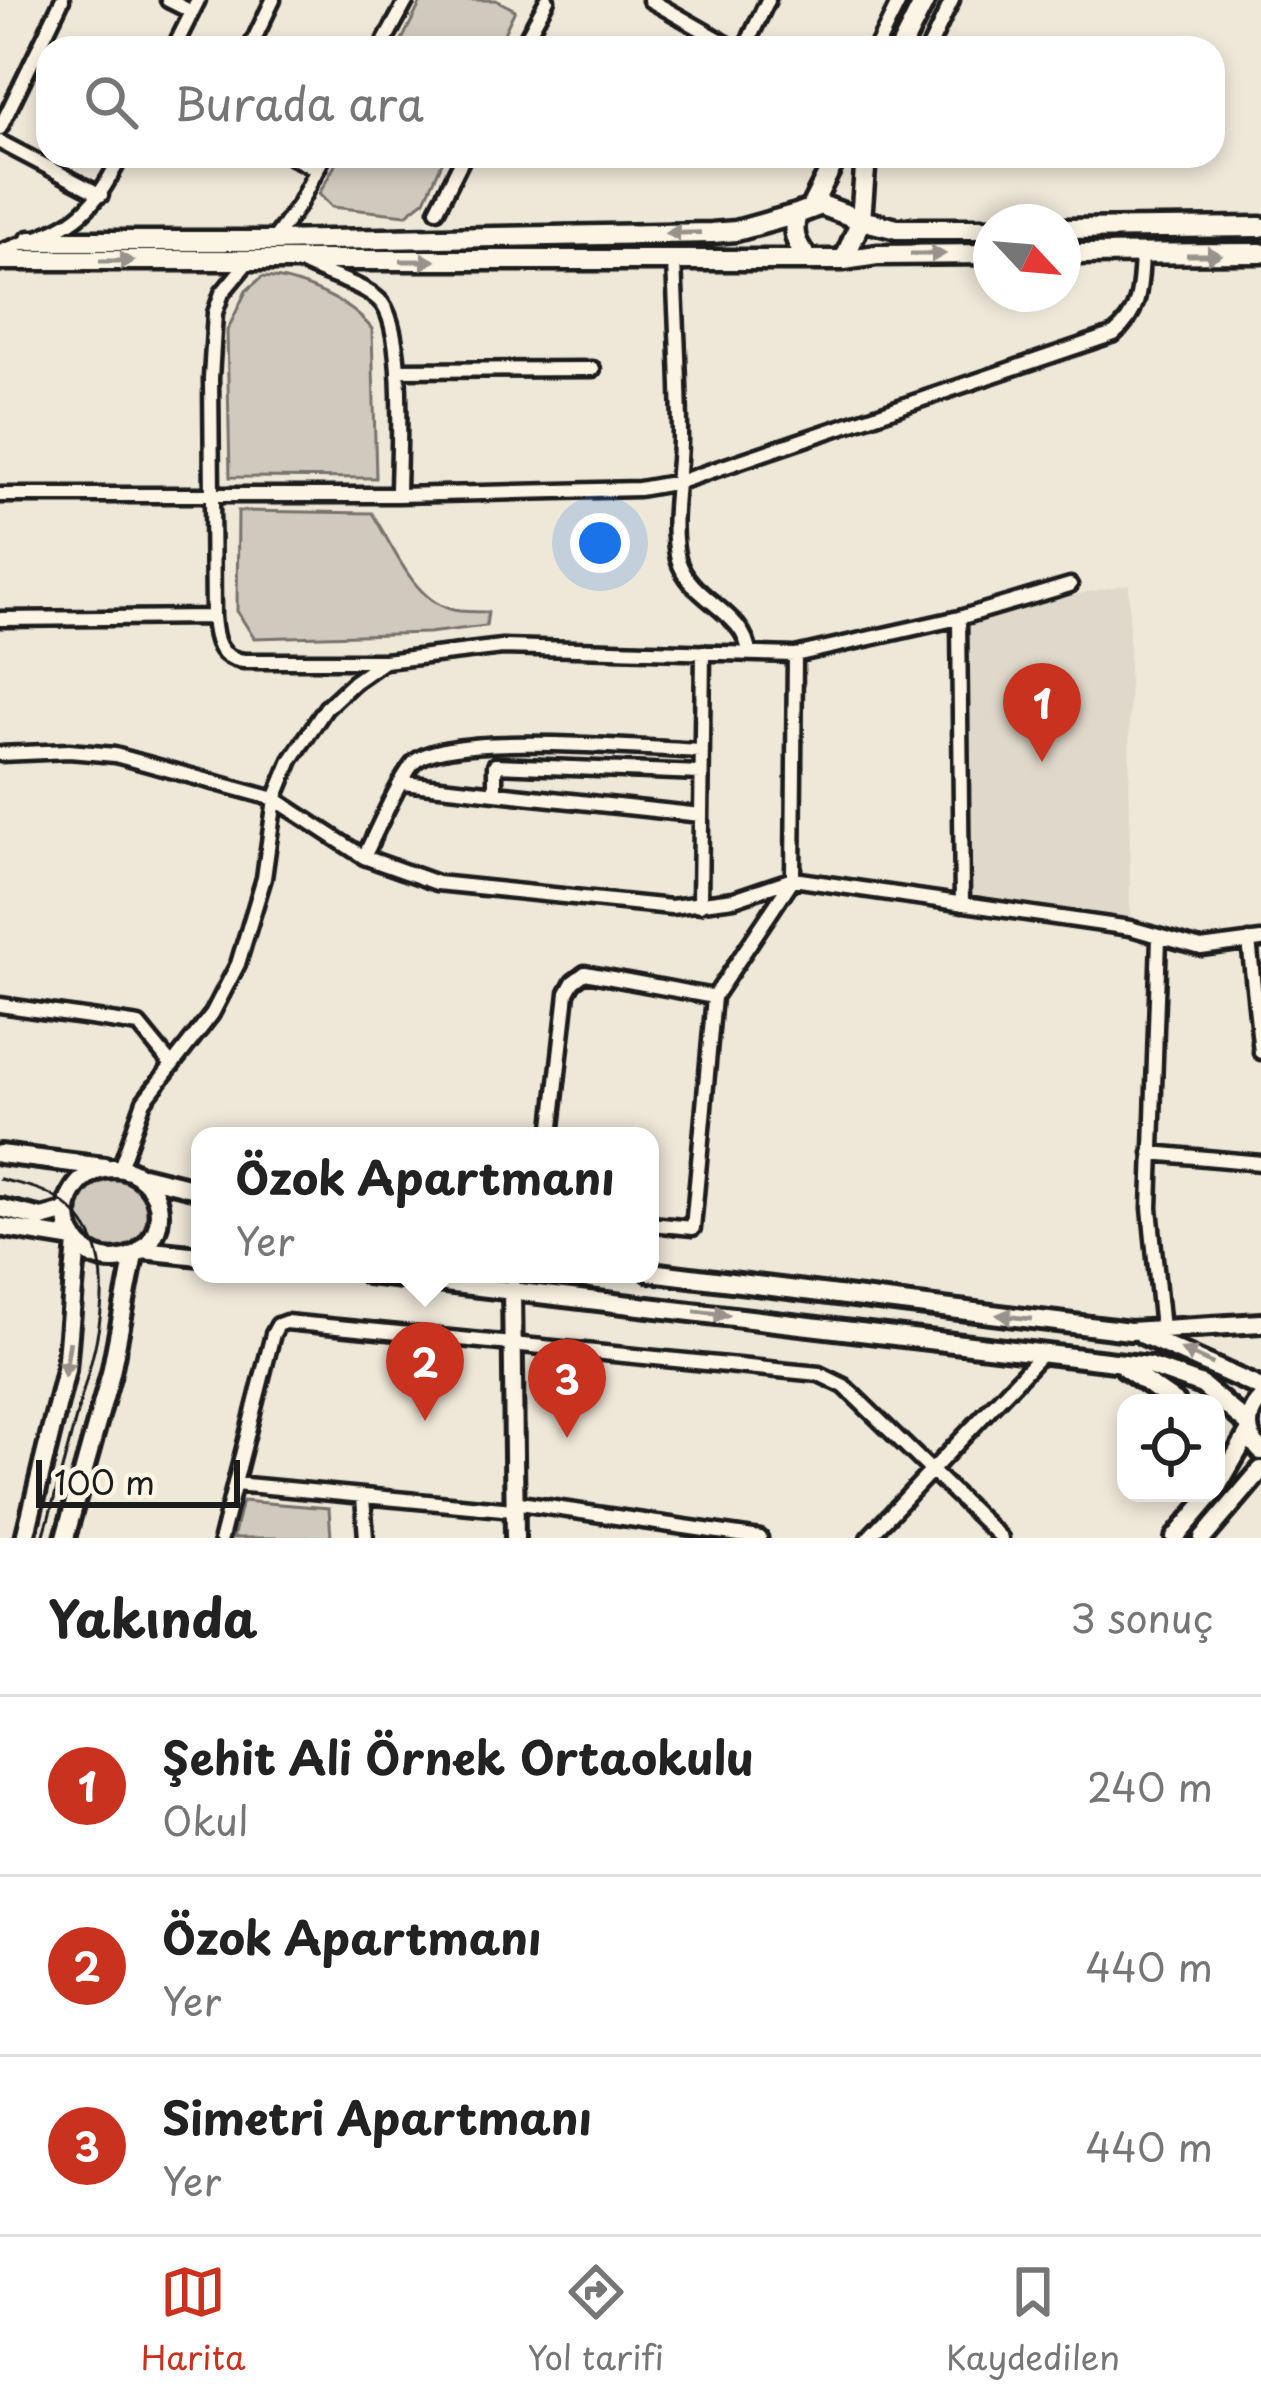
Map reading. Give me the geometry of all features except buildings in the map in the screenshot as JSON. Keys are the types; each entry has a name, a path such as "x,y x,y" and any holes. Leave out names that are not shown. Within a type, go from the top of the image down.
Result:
{"main road":[{"path":"907,36 925,0"},
{"path":"808,259 795,237 804,211 830,168"},
{"path":"844,260 861,220 867,168"},
{"path":"30,241 712,233 736,231 821,205 896,229 973,230"},
{"path":"1081,230 1261,227"},
{"path":"1081,254 1261,253"},
{"path":"0,256 302,262 844,260 973,254"}],"street":[{"path":"45,36 62,0"},
{"path":"168,0 195,6 180,36"},
{"path":"256,36 274,0"},
{"path":"388,36 407,0"},
{"path":"527,36 547,0"},
{"path":"650,0 713,36"},
{"path":"750,36 767,0"},
{"path":"882,36 900,0"},
{"path":"935,36 952,0"},
{"path":"0,128 36,54"},
{"path":"0,142 36,161"},
{"path":"49,168 101,196"},
{"path":"0,256 76,222 101,196 115,168"},
{"path":"313,168 317,170 298,206 272,241 246,262 222,293 215,313 214,617 215,641 226,657 386,661 502,647 795,655 959,618 1070,585"},
{"path":"437,210 458,168"},
{"path":"0,495 398,495 639,489 679,482 1114,334 1136,308 1142,255"},
{"path":"674,260 677,546 689,583 742,629 749,653"},
{"path":"302,262 373,295 392,316 398,370 398,495"},
{"path":"398,370 592,369"},
{"path":"0,619 214,617"},
{"path":"959,618 962,904"},
{"path":"700,905 703,652"},
{"path":"659,1225 693,1228 714,997 793,879 795,655"},
{"path":"123,1170 136,1117 170,1063 212,1014 238,964 263,878 275,799 291,760 313,724 340,695 386,661"},
{"path":"364,856 420,758 476,745 702,751"},
{"path":"0,754 115,755 275,799 364,856 437,883 648,907 700,905 754,894 793,879 1130,928 1201,949 1255,941 1261,1052"},
{"path":"495,793 495,765 701,773"},
{"path":"403,783 701,815"},
{"path":"1160,938 1150,1208 1162,1329"},
{"path":"552,1127 567,993 579,976 585,973 714,997"},
{"path":"0,1005 139,1025 170,1063"},
{"path":"1151,1153 1261,1163"},
{"path":"0,1154 123,1170 191,1188"},
{"path":"25,1538 66,1370 75,1241 67,1211 72,1193 84,1178 123,1170 152,1189 159,1216 154,1235 138,1252 111,1373 65,1538"},
{"path":"0,1208 42,1218 67,1211"},
{"path":"0,1227 75,1241 105,1259 138,1252 191,1255"},
{"path":"659,1273 1130,1330 1261,1323"},
{"path":"461,1283 1149,1366 1213,1392 1249,1428 1261,1451"},
{"path":"512,1288 515,1538"},
{"path":"221,1538 272,1334 282,1323 819,1373 844,1386 1000,1538"},
{"path":"1130,1330 1261,1388"},
{"path":"868,1538 1041,1355"},
{"path":"1119,1365 1165,1394"},
{"path":"1225,1469 1249,1428 1252,1408 1261,1399"},
{"path":"1202,1538 1261,1470"},
{"path":"235,1484 513,1506 690,1533 760,1538"},
{"path":"363,1497 366,1538"},
{"path":"1175,1538 1204,1502"}],"shaded area":[{"path":"422,0 496,0 515,10 503,36 404,36"},
{"path":"333,168 440,168 425,200 406,215 332,207 319,194"},
{"path":"262,277 322,293 351,309 372,329 376,478 230,477 227,331 246,291"},
{"path":"238,511 372,513 425,594 450,609 488,612 486,626 428,633 254,638 237,611"},
{"path":"1129,584 1130,928 962,904 948,620"},
{"path":"113,1180 137,1190 147,1214 137,1238 113,1248 89,1238 79,1214 89,1190"},
{"path":"242,1501 329,1508 331,1538 233,1538"}],"tram line":[{"path":"0,1179 45,1192 72,1210 90,1233 99,1259 102,1287 95,1346 43,1538"}],"place":[{"name":"Şehit Ali Örnek Ortaokulu","path":"1042,762"},
{"name":"Özok Apartmanı","path":"425,1421"},
{"name":"Simetri Apartmanı","path":"567,1438"}]}
